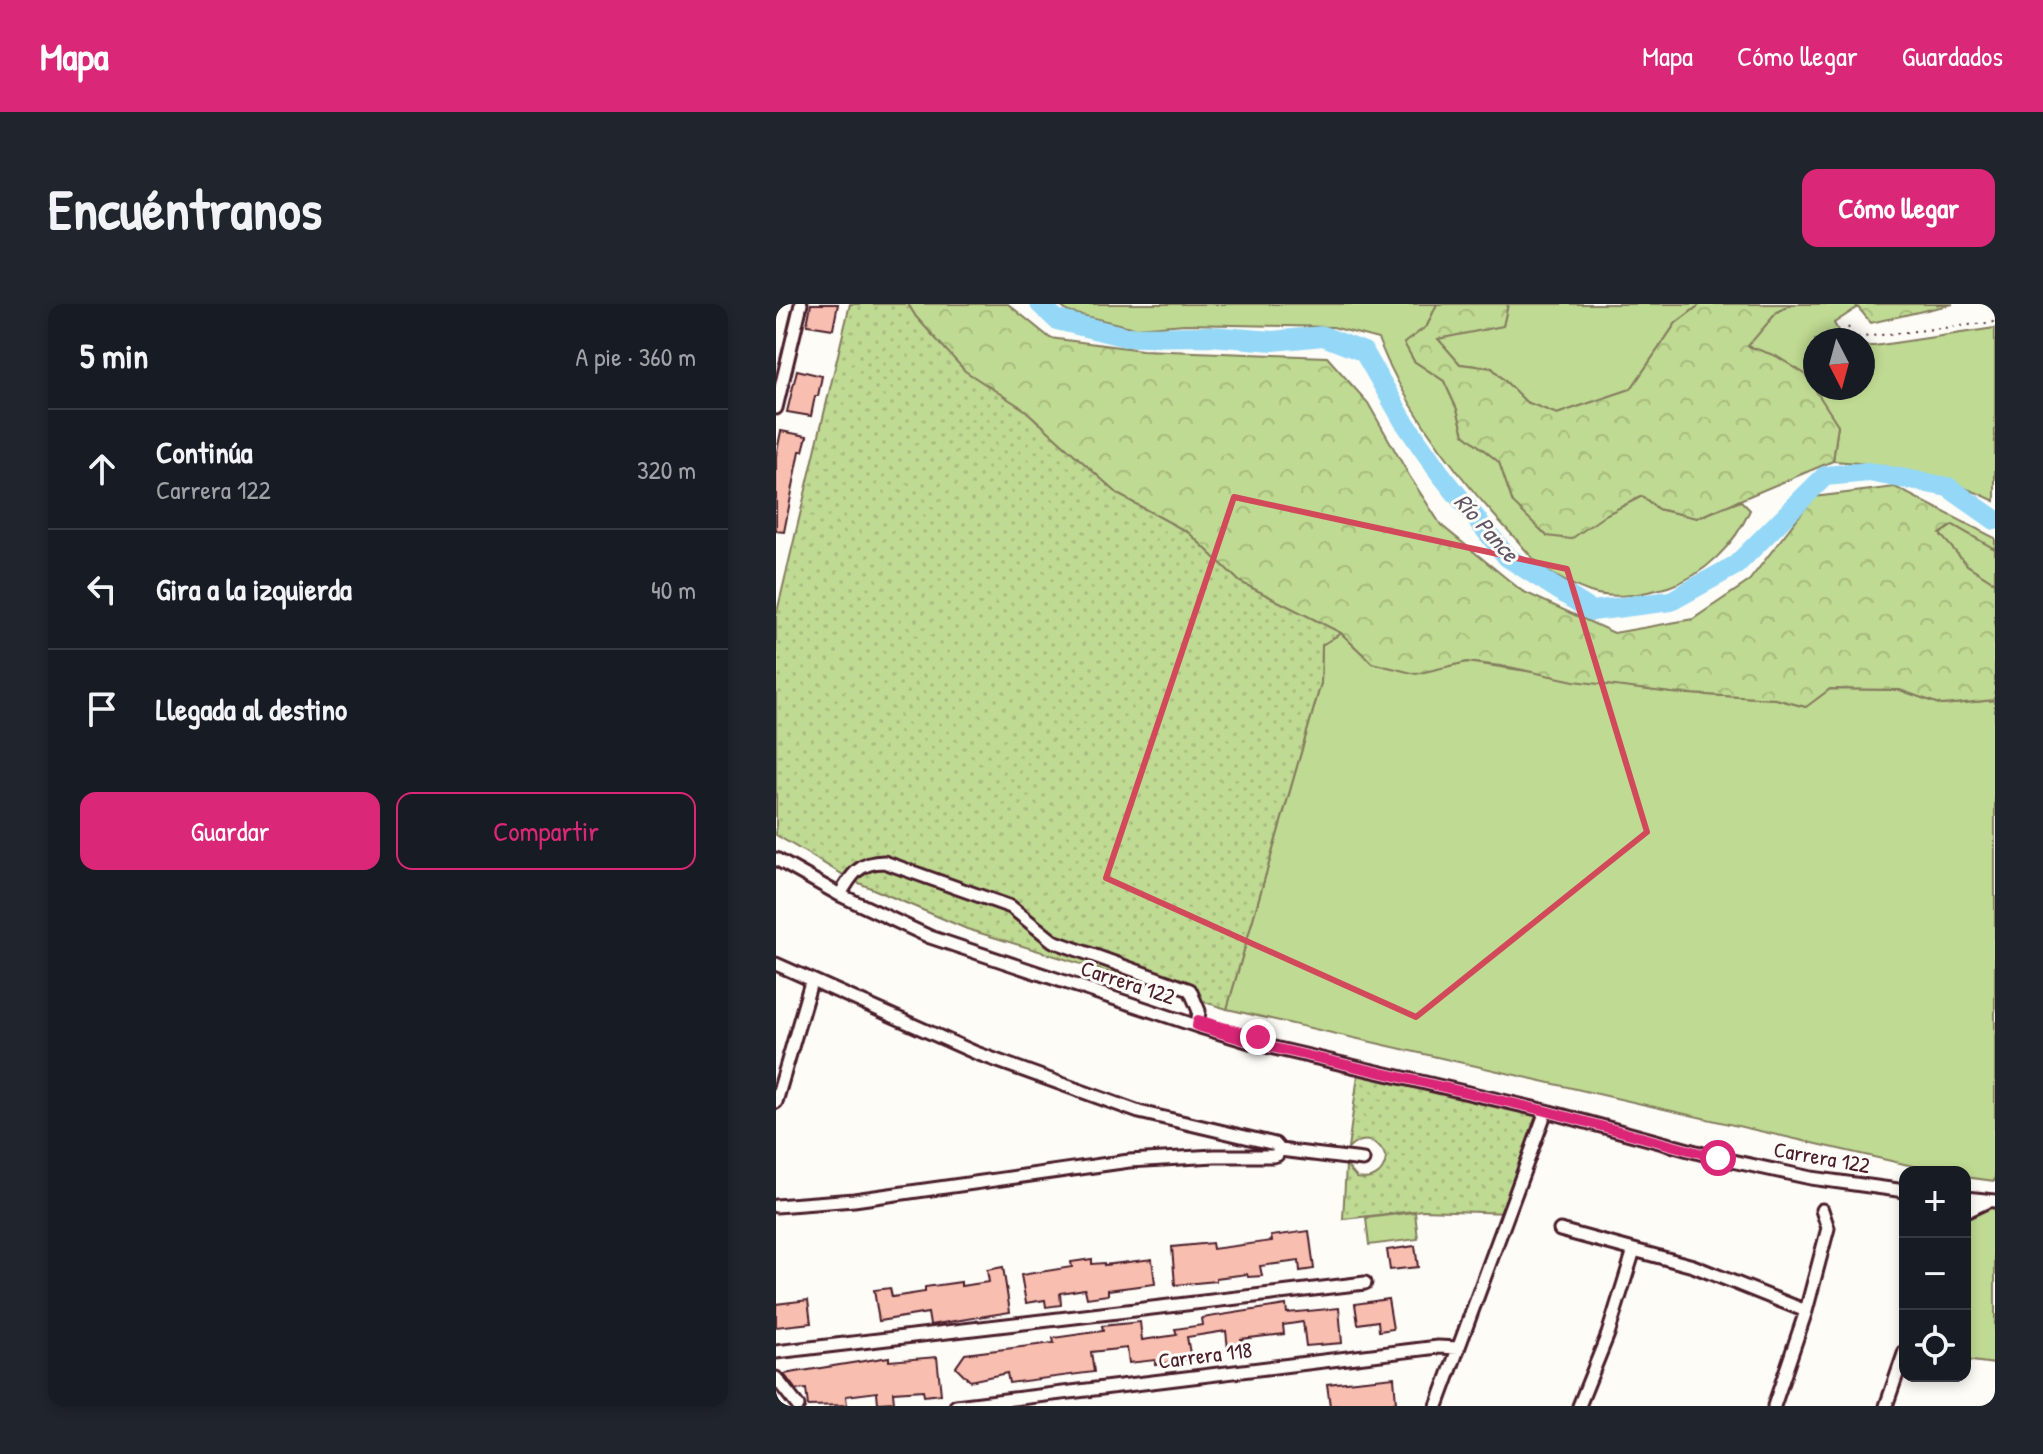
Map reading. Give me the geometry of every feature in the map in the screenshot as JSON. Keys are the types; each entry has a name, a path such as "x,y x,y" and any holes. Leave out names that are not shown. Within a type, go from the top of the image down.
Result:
{"street":[{"path":"776,408 801,304"},
{"name":"Carrera 122","path":"776,859 840,895 930,937 1257,1044 1546,1111 1718,1158 1811,1178 1899,1190"},
{"path":"840,895 854,872 863,865 884,862 1011,907 1053,941 1190,990 1199,1011 1197,1026"},
{"path":"776,964 976,1053 1139,1112 1275,1144 1280,1150 1363,1160"},
{"path":"776,1102 811,982"},
{"path":"1437,1406 1546,1111"},
{"path":"776,1206 854,1200 1129,1161 1272,1156 1280,1150"},
{"path":"1971,1199 1993,1201"},
{"path":"1971,1210 1993,1201"},
{"path":"1774,1406 1806,1311 1828,1228 1822,1210"},
{"path":"1560,1230 1693,1266 1806,1311"},
{"path":"1579,1406 1608,1334 1634,1250"},
{"path":"776,1352 1365,1283"},
{"name":"Carrera 118","path":"956,1406 1005,1403 1438,1347 1458,1348"},
{"path":"1886,1406 1899,1368"},
{"path":"776,1378 798,1406"}],"path":[{"path":"1848,327 1854,338 1995,322"}],"highlighted area":[{"path":"1234,497 1567,569 1647,832 1416,1017 1106,878"}],"green space":[{"path":"850,304 908,304 965,371 1025,410 1119,495 1189,533 1240,582 1341,633 1322,645 1321,683 1227,1009 967,929 852,880 776,835 776,616"},
{"path":"908,304 1008,304 1050,338 1142,350 1327,357 1368,403 1441,525 1522,591 1614,633 1693,619 1748,582 1814,497 1895,487 1995,538 1995,549 1953,525 1940,534 1967,565 1995,583 1995,700 1942,705 1900,690 1830,689 1806,707 1776,699 1672,693 1574,681 1509,667 1467,662 1416,674 1372,663 1341,633 1240,582 1189,533 1119,495 1025,410 965,372"},
{"path":"1058,304 1437,304 1427,326 1405,343 1414,361 1444,381 1464,434 1499,462 1513,503 1607,514 1642,496 1658,509 1697,518 1741,501 1750,510 1736,535 1717,557 1681,582 1629,595 1609,596 1590,592 1542,567 1476,494 1420,420 1378,339 1333,327 1185,324 1135,328 1068,312"},
{"path":"1437,304 1508,304 1503,326 1438,339 1460,364 1492,368 1526,402 1557,414 1631,389 1676,323 1701,304 1792,304 1777,312 1748,346 1776,356 1803,373 1803,400 1822,400 1838,425 1833,461 1697,518 1658,509 1642,496 1607,514 1571,539 1547,536 1513,503 1499,462 1464,434 1444,381 1414,361 1404,343 1427,326"},
{"path":"1508,304 1701,304 1676,323 1631,389 1557,414 1526,402 1492,368 1460,364 1437,338 1503,326"},
{"path":"1792,304 1855,304 1858,307 1834,323 1837,328 1803,328 1803,395 1747,346 1777,312"},
{"path":"1855,304 1953,304 1871,323"},
{"path":"1995,328 1995,501 1916,473 1833,461 1838,425 1809,400 1875,400 1875,346"},
{"path":"1953,525 1995,549 1995,583 1967,565 1939,534"},
{"path":"1341,633 1372,663 1416,673 1467,662 1672,693 1776,699 1805,707 1830,689 1900,690 1942,705 1995,700 1995,1181 1971,1178 1971,1166 1913,1166 1227,1009 1321,683 1322,644"},
{"path":"1359,1067 1546,1111 1508,1213 1423,1210 1343,1219 1346,1165 1357,1178 1368,1178 1380,1172 1386,1158 1380,1147 1370,1141 1359,1142 1348,1149"},
{"path":"1995,1201 1995,1364 1971,1361 1971,1210"},
{"path":"1415,1212 1418,1239 1369,1245 1366,1218"}],"building":[{"path":"811,304 838,304 833,329 807,325"},
{"path":"797,370 822,376 811,416 787,412"},
{"path":"781,431 807,436 803,451 800,451 784,532 776,531 776,456"},
{"path":"1309,1231 1314,1269 1300,1271 1299,1261 1260,1266 1262,1276 1248,1277 1247,1274 1175,1285 1172,1247 1212,1243 1213,1249 1272,1241 1271,1236"},
{"path":"1415,1246 1418,1267 1390,1270 1387,1250"},
{"path":"1092,1259 1092,1264 1104,1265 1152,1259 1155,1284 1108,1290 1108,1295 1087,1298 1085,1289 1060,1293 1061,1305 1046,1307 1045,1300 1026,1303 1021,1275 1072,1267 1071,1262"},
{"path":"1003,1267 1010,1312 930,1325 928,1313 879,1321 874,1290 890,1288 892,1297 925,1292 925,1287 989,1282 987,1270"},
{"path":"1388,1299 1393,1329 1379,1331 1378,1321 1358,1324 1355,1304"},
{"path":"808,1300 811,1323 776,1327 776,1304"},
{"path":"1286,1305 1287,1313 1339,1308 1342,1343 1306,1346 1303,1322 1283,1325 1284,1334 1241,1339 1242,1347 1228,1349 1226,1331 1187,1337 1191,1359 1155,1365 1155,1360 1129,1363 1127,1348 1091,1352 1094,1372 1009,1383 1007,1373 970,1381 956,1367 965,1354 1054,1343 1053,1338 1103,1331 1102,1326 1140,1322 1142,1340 1177,1335 1175,1329 1203,1325 1202,1318"},
{"path":"889,1357 889,1361 937,1357 941,1394 924,1396 923,1390 893,1392 894,1402 878,1403 877,1392 846,1396 847,1405 808,1406 806,1389 796,1390 784,1374"},
{"path":"1394,1377 1396,1403 1330,1406 1327,1384"}],"waterway":[{"name":"Río Pance","path":"1040,304 1057,320 1126,337 1211,336 1273,341 1323,336 1364,352 1403,420 1439,472 1507,557 1592,611 1671,601 1736,565 1825,476 1869,472 1948,487 1995,520"}],"route":[{"path":"1258,1037 1198,1020 1197,1026 1257,1044 1546,1111 1718,1158"}]}
